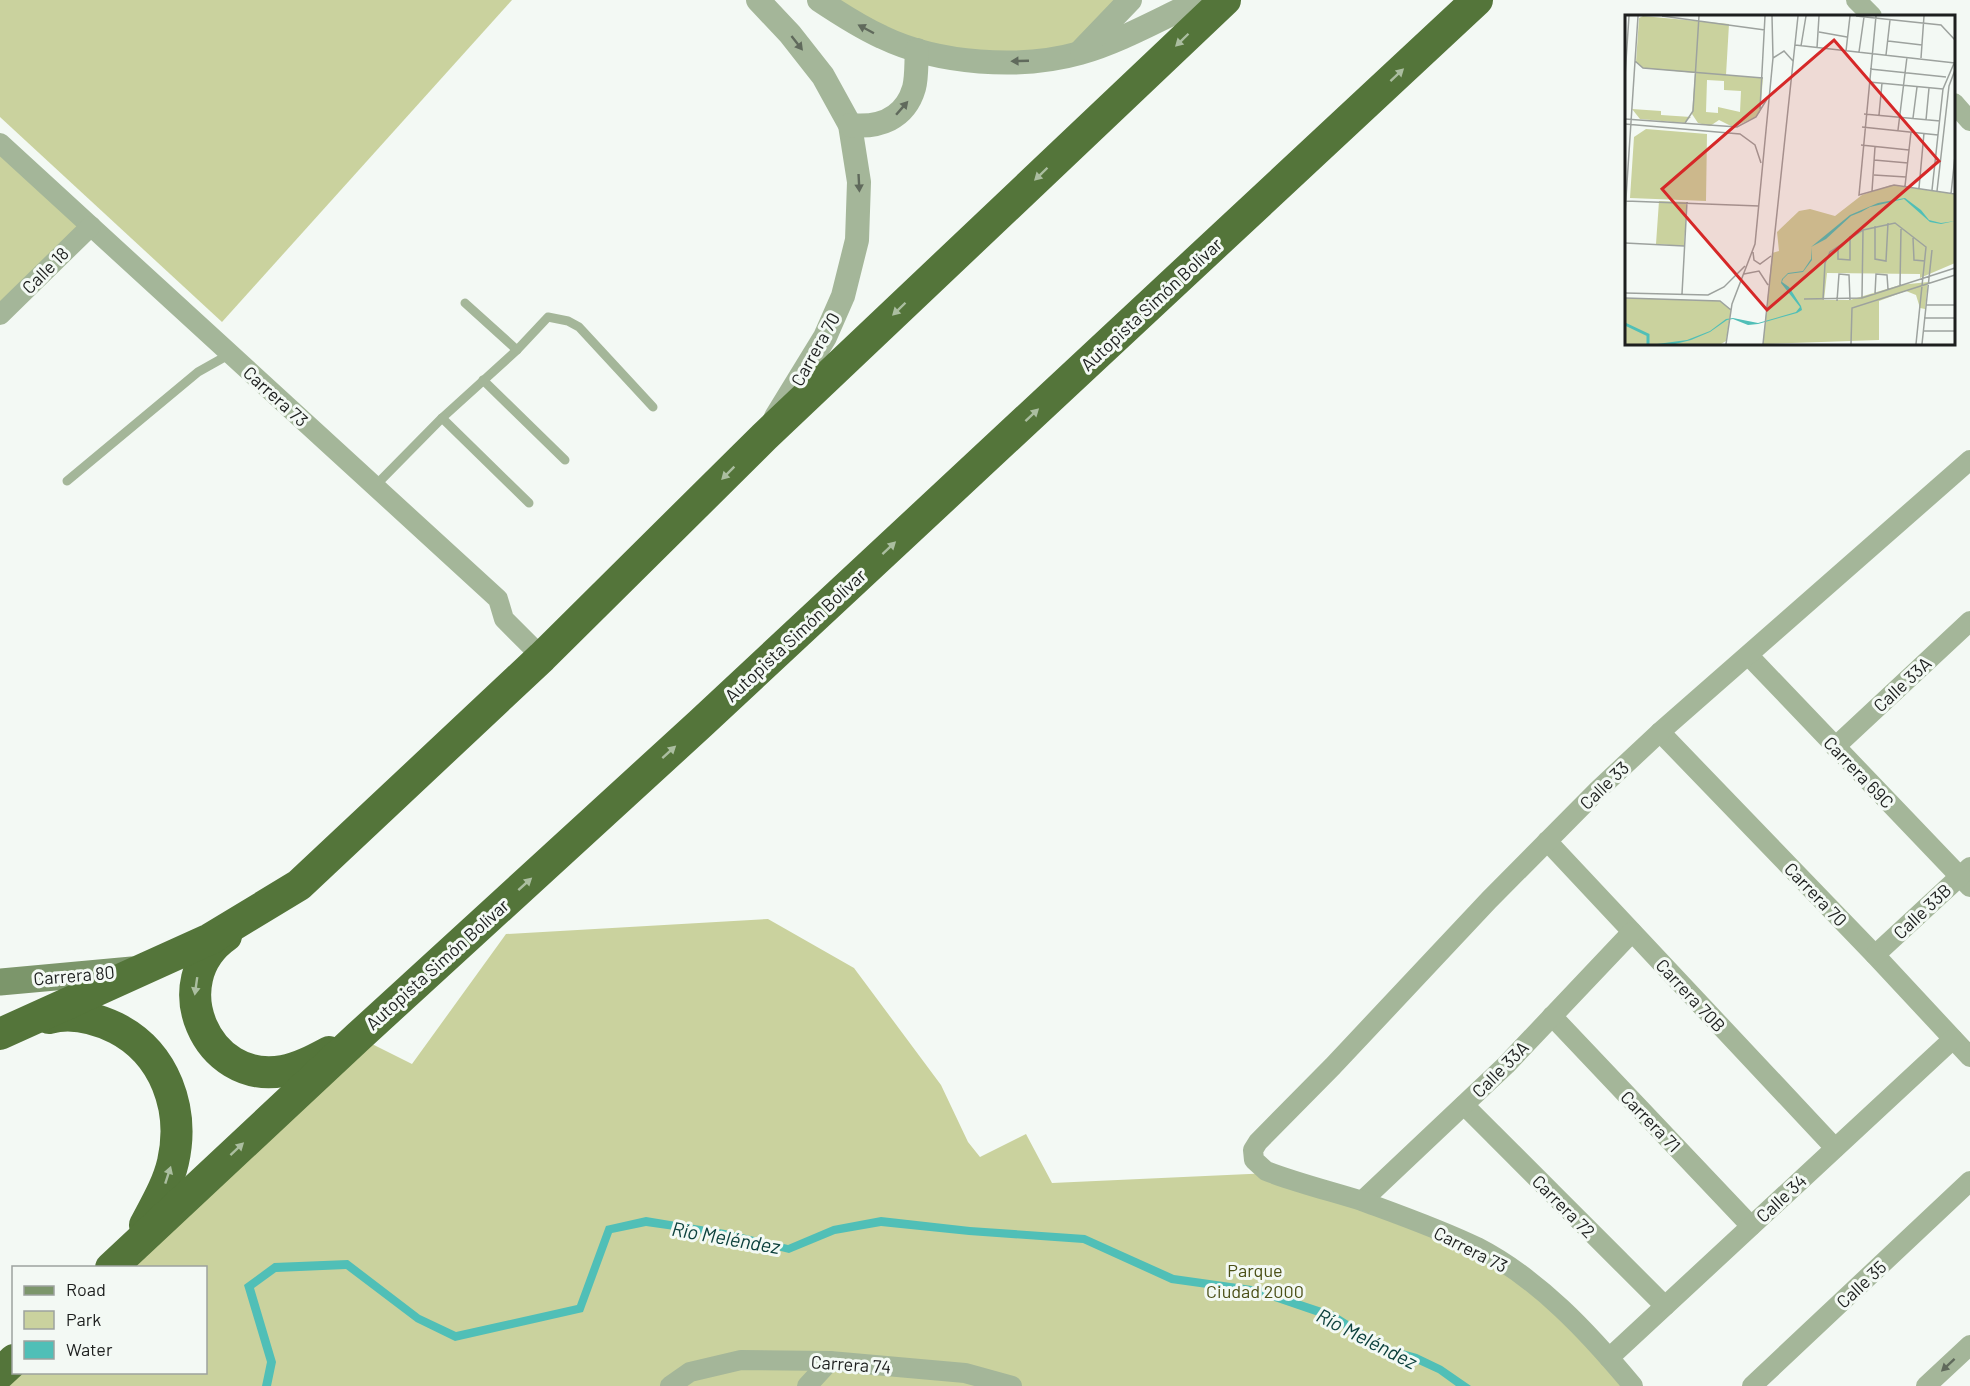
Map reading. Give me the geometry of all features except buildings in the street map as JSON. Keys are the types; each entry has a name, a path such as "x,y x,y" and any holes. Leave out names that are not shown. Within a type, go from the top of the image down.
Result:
{"highway":[{"path":"358,1037 305,1064 281,1072 257,1071 234,1063 213,1046 200,1024 194,999 195,986 203,961 219,940 299,885 542,657 764,437 1225,0"},
{"name":"Autopista Simón Bolívar","path":"113,1266 358,1037 700,724 1477,0"},
{"path":"7,1031 210,939 276,900"},
{"path":"7,1031 60,1015 86,1017 112,1026 136,1041 160,1069 171,1092 174,1108 176,1137 173,1161 161,1196 133,1246"},
{"path":"0,1373 12,1362"}],"main road":[{"name":"Carrera 80","path":"0,982 148,968"}],"street":[{"name":"Carrera 70","path":"758,0 790,34 823,76 850,125 856,153 859,202 857,240 843,296 825,337 764,437"},
{"path":"819,0 845,18 884,38 917,50 969,61 1024,62 1078,54 1112,42 1201,0"},
{"path":"1078,54 1130,0"},
{"path":"1856,0 1871,15"},
{"path":"850,125 867,127 883,123 898,115 909,102 915,87 917,50"},
{"path":"1955,105 1970,121"},
{"name":"Carrera 73","path":"0,143 498,599 504,619 542,657"},
{"name":"Calle 18","path":"0,315 91,226"},
{"name":"Calle 33","path":"1271,1173 1257,1164 1252,1155 1255,1146 1547,841 1660,732 1966,471"},
{"name":"Calle 33A","path":"1835,747 1970,621"},
{"name":"Carrera 69C","path":"1749,656 1835,747 1967,877"},
{"name":"Carrera 70","path":"1660,732 1970,1057"},
{"name":"Carrera 70B","path":"1547,841 1835,1148"},
{"name":"Calle 33B","path":"1875,955 1967,877"},
{"name":"Calle 33A","path":"1362,1202 1464,1105 1632,932"},
{"name":"Carrera 71","path":"1552,1016 1751,1226"},
{"name":"Calle 34","path":"1609,1358 1953,1039"},
{"name":"Carrera 72","path":"1464,1105 1665,1306"},
{"name":"Carrera 73","path":"1271,1173 1362,1202 1457,1238 1501,1261 1553,1302 1609,1358 1633,1386"},
{"name":"Calle 35","path":"1752,1386 1970,1181"},
{"path":"1926,1386 1970,1345"},
{"name":"Carrera 74","path":"670,1386 690,1372 741,1360 830,1361 1012,1386"},
{"path":"807,1386 830,1361"}],"lane":[{"path":"465,303 517,350"},
{"path":"375,486 442,418 517,350 548,316 568,321 579,327 653,407"},
{"path":"67,481 198,372 230,354"},
{"path":"483,380 565,460"},
{"path":"442,418 529,503"}],"green space":[{"path":"0,0 512,0 222,322 0,117"},
{"path":"819,0 1130,0 1078,54 969,61"},
{"path":"0,143 91,226 0,315"},
{"name":"Parque Ciudad 2000","path":"768,919 854,968 941,1085 968,1142 980,1157 1026,1134 1052,1183 1271,1173 1501,1261 1633,1386 0,1386 12,1374 207,1374 207,1266 112,1266 358,1037 412,1064 506,934"}],"water":[{"name":"Río Meléndez","path":"646,1217 725,1230 788,1245 833,1226 881,1217 970,1227 1085,1235 1174,1275 1259,1287 1334,1312 1388,1346 1417,1354 1442,1366 1471,1386 1456,1386 1438,1373 1414,1362 1385,1354 1330,1320 1257,1295 1171,1283 1083,1243 881,1226 835,1234 789,1253 724,1237 646,1226 612,1233 583,1312 455,1341 416,1322 346,1269 276,1272 254,1288 276,1362 271,1386 262,1386 267,1362 244,1285 274,1263 348,1260 420,1315 456,1332 577,1305 606,1226"}]}
